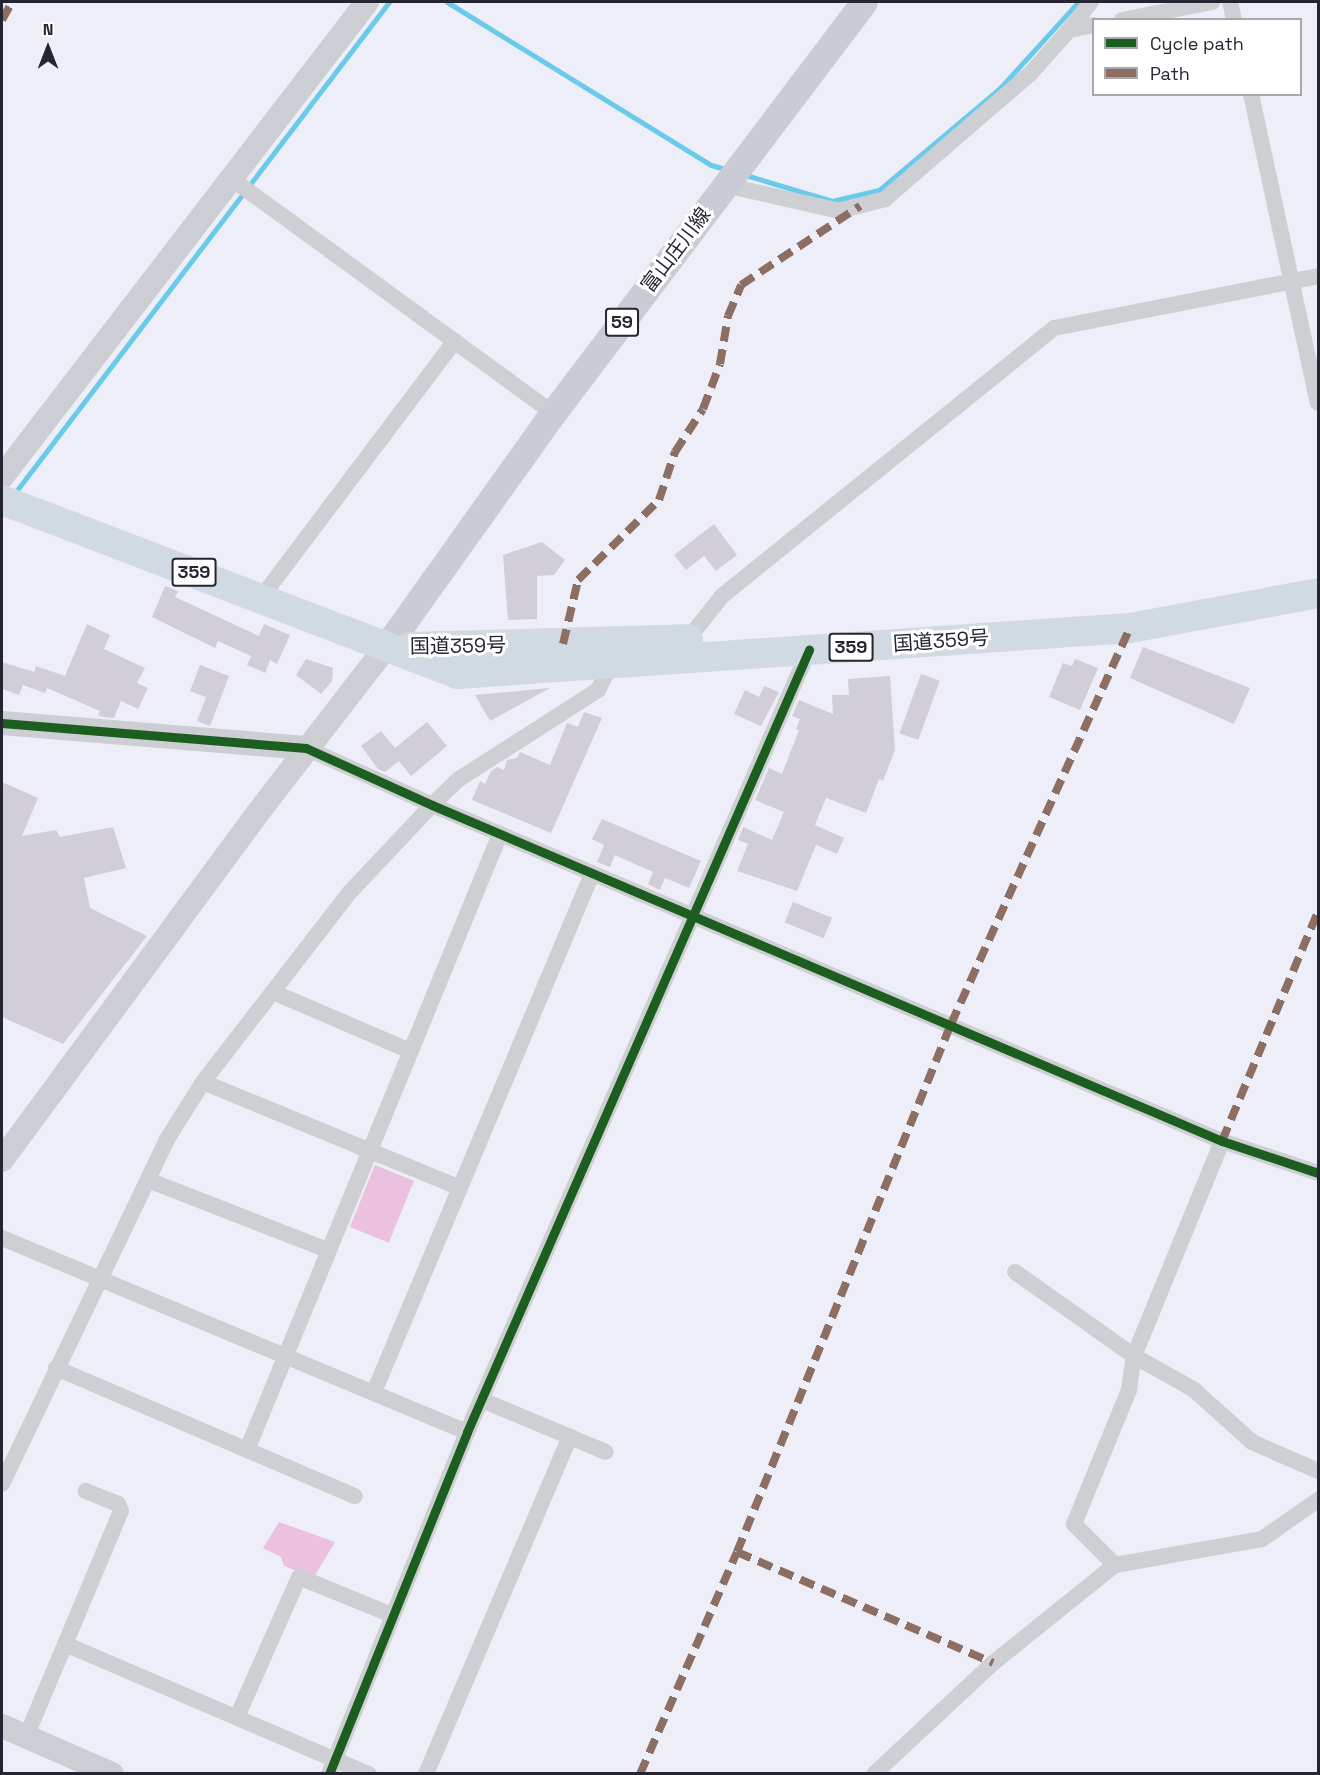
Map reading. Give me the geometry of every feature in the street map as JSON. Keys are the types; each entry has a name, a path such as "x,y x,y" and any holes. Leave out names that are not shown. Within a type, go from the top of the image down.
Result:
{"highway":[{"name":"国道359号","path":"2,500 458,674 1130,628 1318,592"},
{"name":"国道359号","path":"386,647 450,648 688,639 1129,610 1318,575"}],"main road":[{"name":"富山庄川線","path":"386,647 554,413 864,2"}],"street":[{"path":"2,477 367,2"},
{"path":"725,185 839,211 885,199 1030,74 1070,30 1091,2"},
{"path":"1132,18 1212,2"},
{"path":"1230,2 1234,18"},
{"path":"1070,30 1092,25"},
{"path":"1251,96 1318,403"},
{"path":"232,179 554,413"},
{"path":"688,639 722,596 1054,328 1318,276"},
{"path":"261,598 455,341"},
{"path":"2,1160 306,748 386,647"},
{"path":"331,1766 467,1432 483,1400 809,650"},
{"path":"2,1484 148,1180 203,1082 350,892 432,806 459,779 598,690 611,664"},
{"path":"2,723 306,748 432,806 1222,1141 1318,1173"},
{"path":"247,1450 500,834"},
{"path":"374,1392 592,874"},
{"path":"273,992 410,1051"},
{"path":"203,1082 460,1188"},
{"path":"1115,1564 1074,1524 1129,1390 1134,1356 1222,1141"},
{"path":"148,1180 328,1250"},
{"path":"2,1238 285,1353 467,1432"},
{"path":"1015,1272 1134,1356 1193,1389 1252,1442 1318,1471"},
{"path":"56,1368 355,1496"},
{"path":"483,1400 606,1452"},
{"path":"426,1773 570,1436"},
{"path":"26,1737 121,1511 118,1504 86,1491"},
{"path":"874,1773 993,1663 1115,1564 1262,1539 1318,1500"},
{"path":"237,1717 299,1577 392,1615"},
{"path":"64,1644 237,1717 331,1766 369,1773"},
{"path":"2,1726 112,1773"}],"shaded area":[{"path":"375,1165 414,1181 389,1243 350,1227"},
{"path":"279,1522 335,1542 314,1577 284,1566 281,1557 263,1548"}],"building":[{"path":"714,524 737,555 716,571 704,556 686,570 674,555"},
{"path":"542,542 565,560 554,575 537,576 537,619 508,620 503,555"},
{"path":"165,586 178,591 175,597 259,636 264,624 290,635 277,664 270,660 265,673 247,665 251,656 218,641 215,648 152,617"},
{"path":"87,624 110,635 104,649 145,668 137,683 148,688 138,709 121,701 114,718 103,717 98,715 100,711 47,688 45,693 23,685 19,695 2,689 2,662 34,672 36,666 65,676"},
{"path":"1143,647 1250,688 1234,724 1130,678"},
{"path":"306,659 333,668 332,681 321,694 296,675"},
{"path":"1075,659 1098,668 1080,710 1049,697 1063,663 1072,666"},
{"path":"200,665 229,676 210,726 197,721 206,697 190,691"},
{"path":"921,674 940,681 918,740 899,733"},
{"path":"890,676 895,750 883,781 879,779 866,813 826,798 815,825 844,838 837,854 816,845 797,891 737,871 748,844 738,840 743,827 772,840 784,812 755,800 769,768 782,774 799,730 796,729 800,719 792,716 799,700 833,714 832,695 849,695 848,679"},
{"path":"764,686 779,692 761,726 734,714 745,690 759,697"},
{"path":"550,688 490,721 475,695"},
{"path":"584,712 602,718 551,833 472,800 480,781 485,784 491,771 497,767 504,770 507,760 517,758 520,752 550,765 567,723 578,727"},
{"path":"427,722 447,746 411,776 399,761 385,772 378,769 361,746 381,731 395,748"},
{"path":"2,782 38,798 22,836 56,830 60,837 113,827 126,868 84,878 90,908 147,936 63,1044 2,1017"},
{"path":"602,819 701,861 689,888 665,878 660,890 648,884 653,872 615,855 610,867 597,862 604,845 592,839"},
{"path":"793,902 832,918 824,938 785,922"}],"waterway":[{"path":"14,494 389,2"},
{"path":"447,2 711,165 728,170"},
{"path":"742,174 832,201 879,190 1000,88 1078,2"}],"marked path":[{"path":"2,20 12,2"},
{"path":"563,644 578,580 659,500 675,452 703,409 720,364 728,316 741,285 860,206"},
{"path":"640,1774 737,1552 951,1024 1130,628"},
{"path":"1222,1141 1318,912"},
{"path":"737,1552 993,1663"}],"cycle path":[{"path":"329,1774 467,1432 809,650"},
{"path":"2,723 306,748 432,805 1222,1141 1318,1173"}]}
